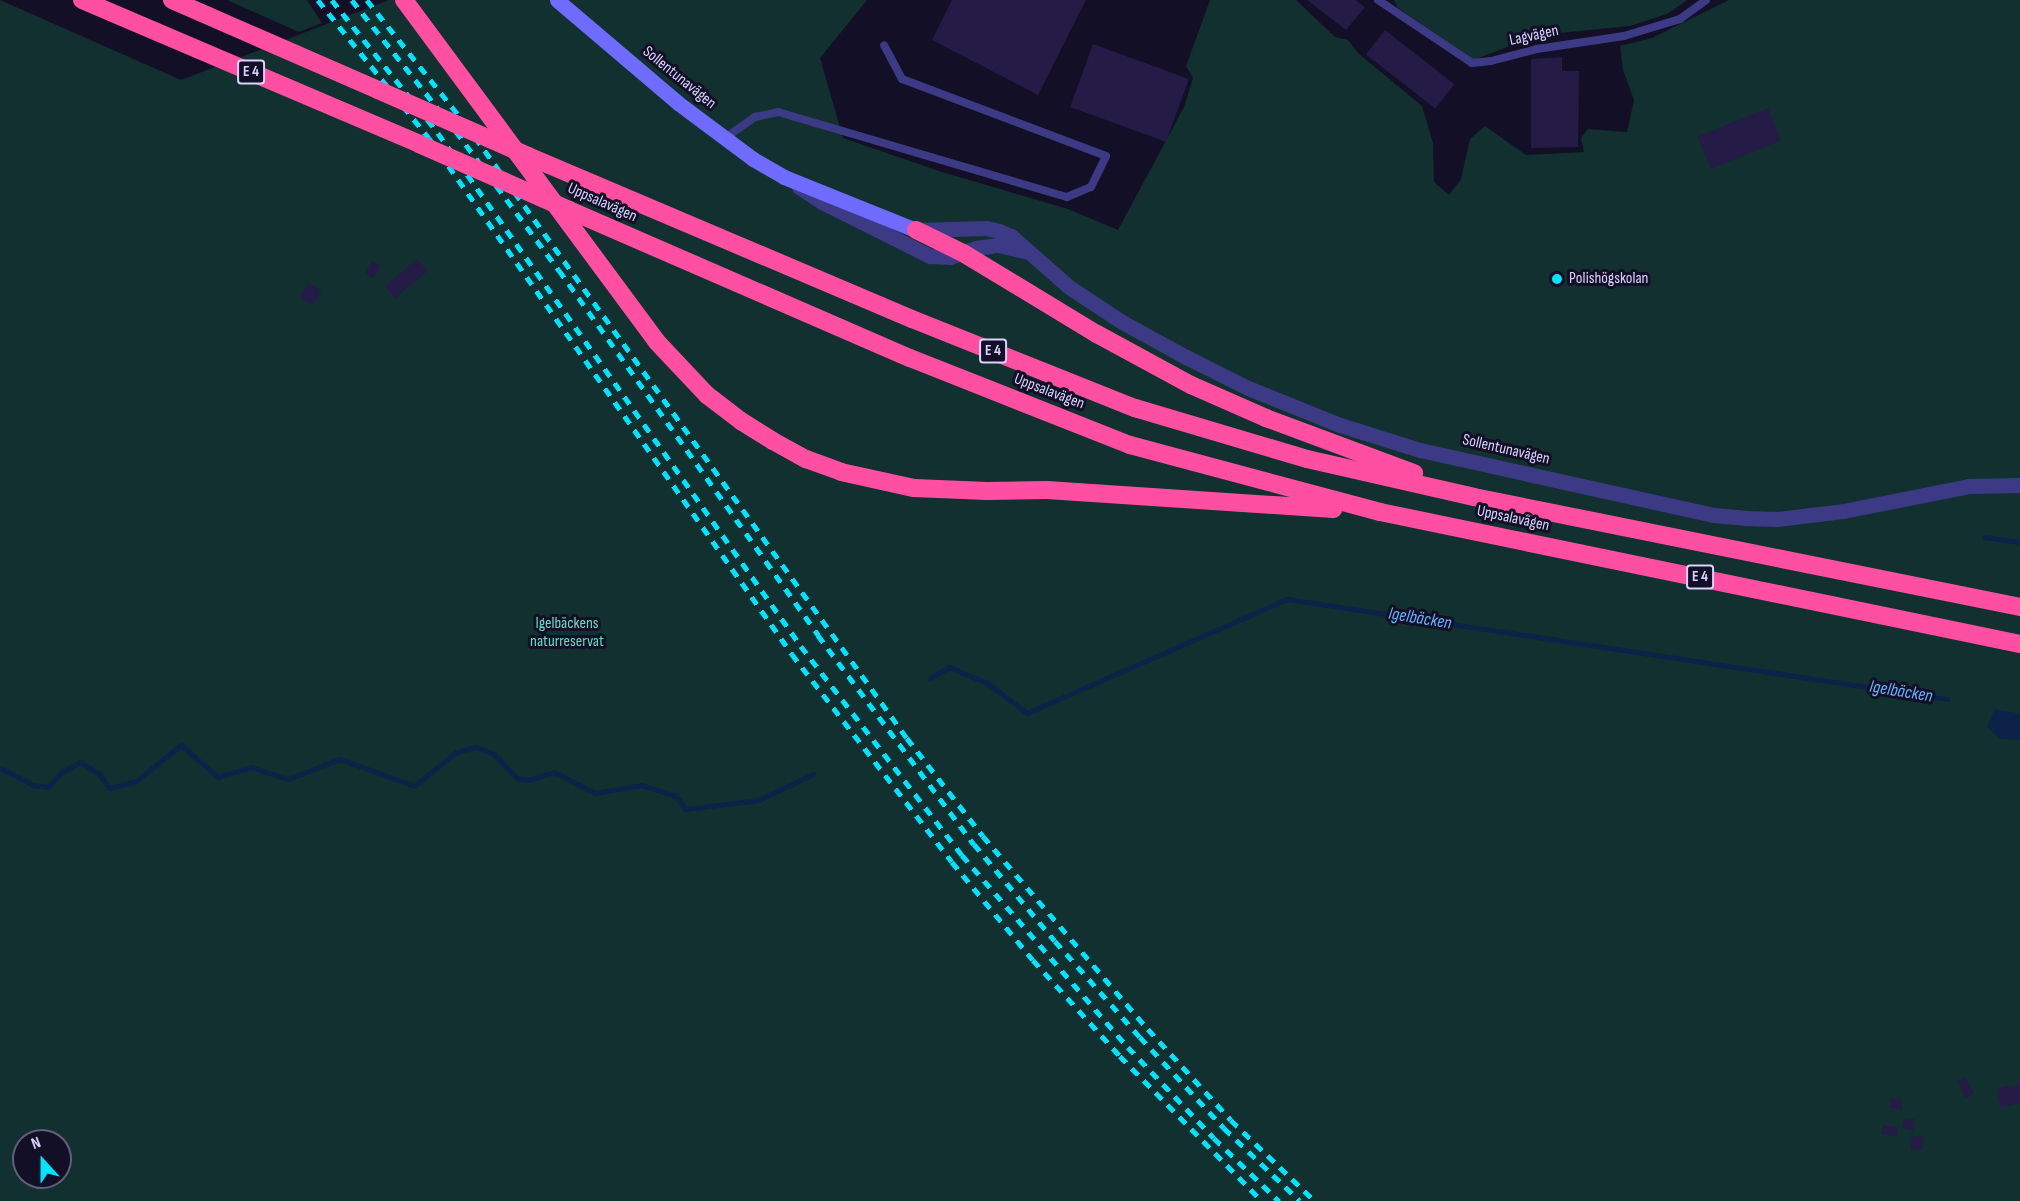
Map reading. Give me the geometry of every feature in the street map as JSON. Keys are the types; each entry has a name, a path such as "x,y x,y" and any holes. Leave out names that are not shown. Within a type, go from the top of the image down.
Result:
{"highway":[{"name":"Uppsalavägen","path":"82,0 909,358 1130,445 1380,512 2020,644"},
{"name":"Uppsalavägen","path":"172,0 528,156 912,319 1135,408 1307,459 1474,496 2020,607"},
{"path":"404,0 650,333 680,369 707,395 741,421 806,459 841,472 935,490 1058,490 1380,512"},
{"path":"916,230 963,253 1116,344 1191,385 1266,418 1474,496"}],"street":[{"name":"Sollentunavägen","path":"556,0 678,103 725,138 822,202 930,256 939,258 998,245 1028,252"},
{"name":"Sollentunavägen","path":"784,177 916,230 986,228 1011,236 1077,293 1122,322 1186,357 1248,388 1340,425 1420,450 1713,514 1744,518 1777,519 1843,511 1969,486 2020,485"}],"lane":[{"name":"Lagvägen","path":"1378,0 1472,63 1491,61 1537,49 1624,36 1680,19 1706,0"},
{"path":"725,138 755,117 778,112 1067,197 1091,187 1106,156 902,79 884,45"}],"green space":[{"name":"Igelbäckens naturreservat","path":"0,0 181,80 389,0 867,0 820,58 843,138 942,172 1068,209 1118,230 1184,107 1193,78 1186,66 1210,0 1296,0 1335,37 1348,40 1358,53 1422,106 1433,143 1434,182 1449,195 1461,179 1470,139 1485,126 1526,155 1584,152 1581,138 1588,129 1627,132 1634,100 1623,70 1620,46 1652,38 1729,0 2020,0 2020,1201 0,1201"},
{"path":"227,0 307,0 322,23 299,32"},
{"path":"1394,0 1687,0 1667,14 1630,26 1539,35 1473,60 1397,7"}],"water":[{"path":"1995,709 2020,714 2020,740 2001,739 1987,727"}],"building":[{"path":"952,0 1086,0 1038,95 932,40"},
{"path":"1307,0 1355,0 1365,7 1346,30"},
{"path":"1385,30 1454,84 1435,109 1366,54"},
{"path":"1093,44 1189,79 1166,142 1070,107"},
{"path":"1562,57 1562,71 1579,71 1578,147 1531,148 1531,59"},
{"path":"1768,108 1781,140 1711,169 1698,136"},
{"path":"417,259 427,271 395,298 385,286"},
{"path":"372,261 381,266 374,278 365,273"},
{"path":"308,283 321,290 313,305 300,298"},
{"path":"1965,1077 1974,1094 1966,1098 1957,1081"},
{"path":"2020,1084 2020,1103 2001,1107 1997,1089"},
{"path":"1891,1099 1903,1100 1902,1109 1890,1108"},
{"path":"1904,1118 1915,1119 1913,1130 1903,1128"},
{"path":"1883,1125 1898,1127 1897,1136 1882,1134"},
{"path":"1912,1136 1923,1137 1922,1150 1911,1149"}],"waterway":[{"name":"Igelbäcken","path":"1984,537 2020,542"},
{"name":"Igelbäcken","path":"930,678 949,667 987,683 1027,713 1287,599 1947,699"},
{"name":"Igelbäcken","path":"0,768 33,785 48,787 62,772 80,762 99,774 110,788 136,781 181,745 218,777 251,767 288,779 340,759 414,786 455,753 476,747 494,754 517,778 528,780 554,772 595,793 642,785 676,796 685,809 759,800 813,774"}],"railway":[{"path":"318,0 429,138 792,654 952,862 1033,960 1120,1056 1262,1201"},
{"path":"332,0 438,133 801,646 962,855 1128,1047 1214,1138 1279,1201"},
{"path":"352,0 456,131 559,270 818,635 974,844 1055,941 1140,1037 1224,1128 1300,1201"},
{"path":"367,0 465,123 907,738 983,836 1148,1029 1231,1120 1315,1201"}],"place":[{"name":"Polishögskolan","path":"1557,279"}]}
